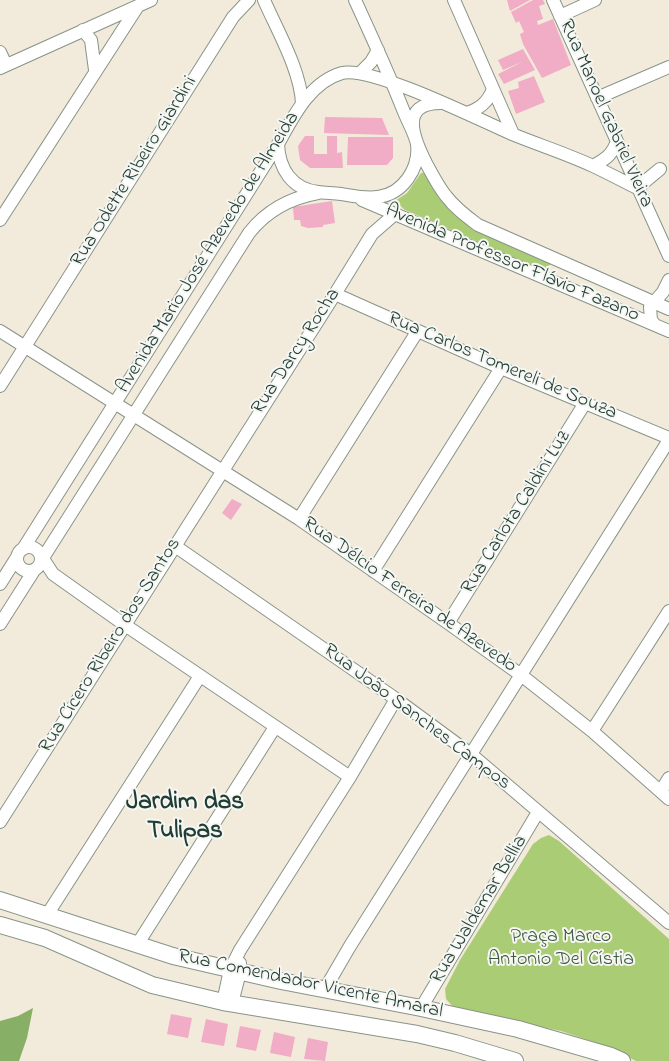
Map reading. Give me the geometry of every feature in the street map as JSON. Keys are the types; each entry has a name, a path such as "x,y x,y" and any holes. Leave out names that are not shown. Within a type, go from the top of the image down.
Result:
{"main road":[{"name":"Rua Comendador Vicente Amaral","path":"0,900 173,956 230,970 421,1008 518,1030 611,1056 622,1061"},
{"name":"Rua Comendador Vicente Amaral","path":"0,925 45,938 152,985 228,1003 417,1034 515,1061"}],"street":[{"path":"0,52 3,67 150,0"},
{"name":"Rua Odette Ribeiro Giardini","path":"0,386 233,17 248,0"},
{"path":"264,0 296,75 301,89 302,104"},
{"path":"355,0 417,144"},
{"path":"454,0 513,134"},
{"name":"Rua Manoel Gabriel Vieira","path":"554,0 669,256"},
{"path":"560,16 595,0"},
{"path":"0,220 138,6"},
{"path":"108,51 112,34 110,18"},
{"path":"84,30 90,40 95,70"},
{"path":"360,73 371,62 378,50"},
{"path":"597,98 669,67"},
{"path":"302,104 321,84 340,74 360,73 443,103 593,166 637,188 665,167"},
{"path":"296,75 321,84"},
{"path":"466,113 476,110 483,105 490,98 493,89"},
{"path":"278,144 282,167 288,177 300,186 318,193 338,193 355,197 379,197 400,189 414,167 417,144 412,122 416,112 432,103 443,103"},
{"name":"Avenida Mario José Azevedo de Almeida","path":"0,584 302,104"},
{"path":"593,166 607,159 613,152 617,141"},
{"name":"Avenida Professor Flávio Fazano","path":"417,144 444,195 478,225 669,308"},
{"path":"593,166 632,175 665,167"},
{"name":"Avenida Mario José Azevedo de Almeida","path":"0,624 36,564 249,232 256,223 276,207 299,197 318,193"},
{"name":"Avenida Professor Flávio Fazano","path":"355,197 669,331"},
{"name":"Rua Darcy Rocha","path":"372,234 374,205"},
{"name":"Rua Darcy Rocha","path":"222,470 372,234 395,214"},
{"path":"655,325 651,320 650,307 663,292 669,280"},
{"name":"Rua Carlos Tomereli de Souza","path":"335,294 417,332 669,439"},
{"name":"Rua Délcio Ferreira de Azevedo","path":"0,331 299,519 374,571 521,675 592,730 665,795"},
{"path":"299,519 417,332"},
{"path":"374,571 501,368"},
{"name":"Rua Carlota Caldini Luz","path":"448,623 585,403"},
{"path":"325,990 350,946 472,755 669,439"},
{"name":"Rua Cícero Ribeiro dos Santos","path":"0,822 222,470"},
{"name":"Rua João Sanches Campos","path":"175,546 396,699 472,755 669,923"},
{"path":"36,564 32,547 20,553 19,565 36,564 53,574 350,777"},
{"path":"592,730 669,610"},
{"path":"47,915 200,676"},
{"path":"230,970 240,950 350,777 396,699"},
{"path":"138,945 275,727"},
{"path":"665,795 669,778"},
{"name":"Rua Waldemar Bellia","path":"421,1008 538,812"},
{"path":"228,1003 232,958 240,950"}],"green space":[{"path":"421,173 425,173 433,189 448,208 473,230 551,264 543,270 405,210 395,201 407,193"},
{"name":"Praça Marco Antonio Del Cístia","path":"549,835 559,841 669,939 669,1061 636,1061 606,1046 561,1031 455,1009 446,999 445,989 460,960 533,844"},
{"path":"33,1008 27,1038 19,1061 0,1061 0,1021 18,1016"}],"building":[{"path":"507,0 530,0 510,11"},
{"path":"533,0 543,0 545,4 539,6 543,19 537,21 538,25 553,19 571,65 542,78 523,44 520,34 524,32 519,21 516,23 511,12"},
{"path":"523,49 535,70 504,84 498,74 522,62 503,70 498,60"},
{"path":"534,76 545,102 516,114 508,91 519,88 518,82"},
{"path":"325,117 382,118 389,135 324,133"},
{"path":"305,136 314,136 314,154 327,154 327,136 337,136 337,153 342,152 343,168 310,168 300,160 298,146"},
{"path":"348,137 393,137 393,158 387,165 347,165"},
{"path":"332,201 335,223 323,225 323,227 308,228 301,226 300,220 294,220 293,207"},
{"path":"232,499 242,504 231,520 222,513"},
{"path":"171,1014 192,1018 188,1038 167,1034"},
{"path":"206,1019 228,1024 224,1046 201,1042"},
{"path":"240,1026 261,1030 256,1051 236,1047"},
{"path":"274,1032 295,1037 291,1057 270,1053"},
{"path":"308,1038 328,1042 325,1061 304,1059"}],"district":[{"name":"Jardim das Tulipas","path":"185,818"}]}
